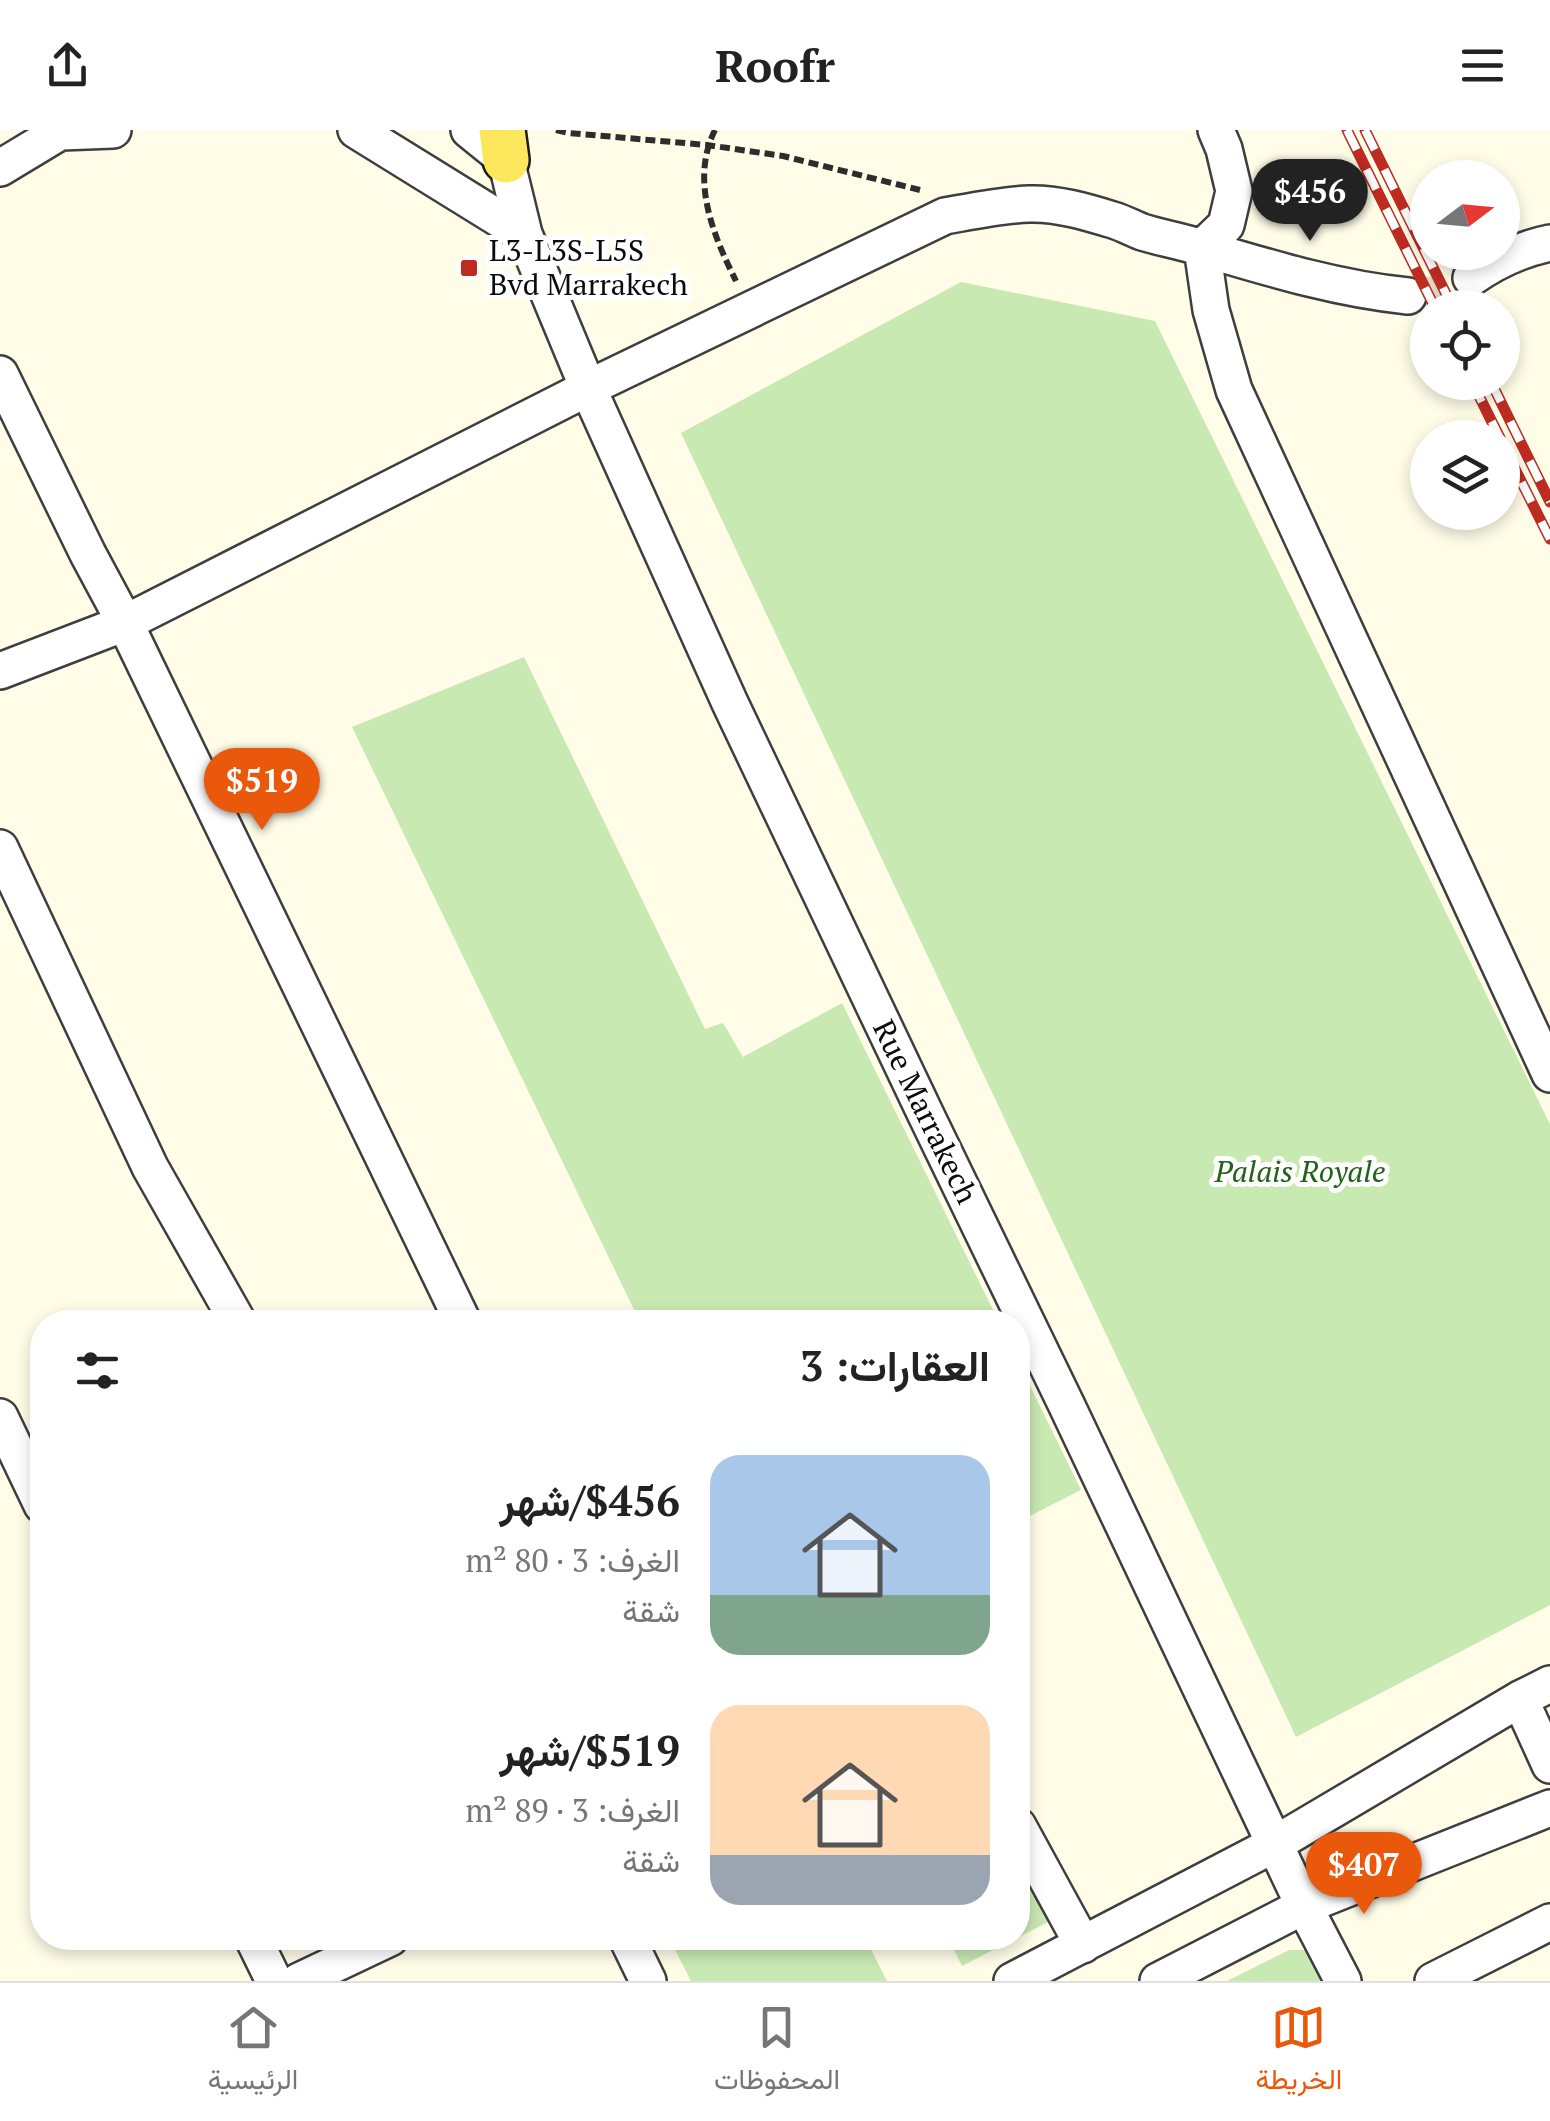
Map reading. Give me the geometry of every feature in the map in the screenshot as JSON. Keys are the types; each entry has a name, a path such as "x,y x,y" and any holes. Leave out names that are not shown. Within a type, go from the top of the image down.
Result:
{"street":[{"path":"0,168 62,131 112,130"},
{"path":"356,130 524,234"},
{"path":"468,130 504,145"},
{"path":"1202,248 1226,225 1234,191 1216,130"},
{"name":"Rue Marrakech","path":"504,145 524,234 588,388 730,703 1020,1310"},
{"path":"0,671 125,623 588,388 944,216 1032,204 1059,206 1321,280 1408,296"},
{"path":"1471,278 1499,261 1550,242"},
{"path":"1202,248 1211,310 1234,390 1550,1074"},
{"path":"0,374 125,623 452,1310"},
{"path":"0,848 150,1167 231,1310"},
{"name":"Rue Marrakech","path":"1030,1331 1343,1981"},
{"path":"0,1417 30,1479"},
{"path":"1012,1981 1275,1844 1535,1691 1550,1765"},
{"path":"1158,1981 1304,1906 1550,1808"},
{"path":"1030,1848 1083,1945"},
{"path":"1433,1981 1550,1922"},
{"path":"259,1950 274,1981"},
{"path":"299,1981 365,1950"},
{"path":"633,1950 648,1981"}],"path":[{"path":"556,130 783,156 931,192"},
{"path":"715,130 707,145 704,191 711,225 752,310"}],"green space":[{"name":"Palais Royale","path":"961,282 1155,321 1550,1124 1550,1605 1296,1737 681,433"},
{"path":"524,657 705,1029 723,1023 743,1057 842,1003 993,1310 634,1310 352,727"},
{"path":"1030,1386 1081,1490 1030,1516"},
{"path":"1030,1881 1050,1921 1030,1931"},
{"path":"675,1950 871,1950 887,1981 691,1981"},
{"path":"954,1950 993,1950 962,1966"},
{"path":"1289,1950 1312,1950 1327,1981 1227,1981"}],"tunnel":[{"path":"1408,296 1441,292 1471,278"}],"railway":[{"path":"1347,130 1426,290"},
{"path":"1365,130 1444,290"},
{"path":"1481,400 1491,420"},
{"path":"1500,400 1550,502"},
{"path":"1520,479 1550,539"}],"place":[{"name":"L3-L3S-L5S Bvd Marrakech","path":"469,268"}]}
